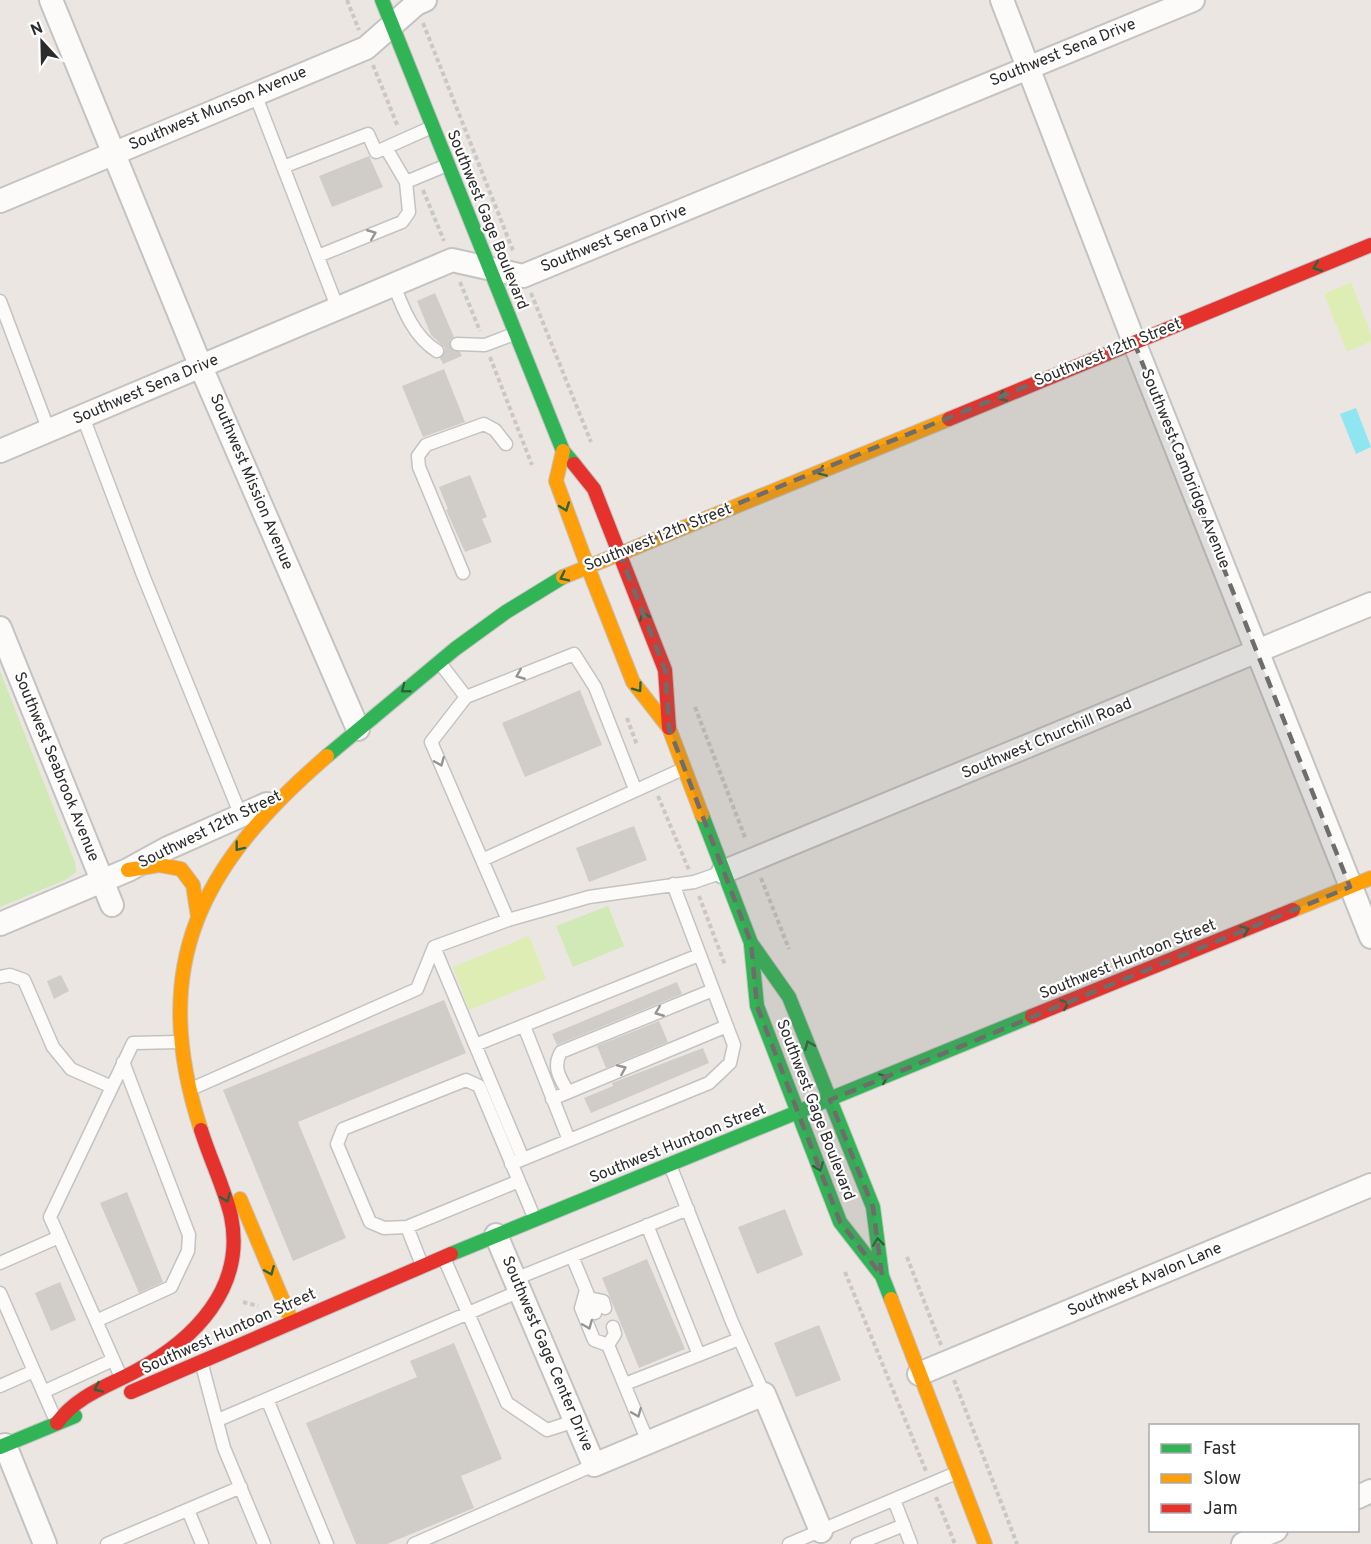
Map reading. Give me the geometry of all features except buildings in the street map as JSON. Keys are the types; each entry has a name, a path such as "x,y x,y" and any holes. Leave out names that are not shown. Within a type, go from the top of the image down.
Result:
{"main road":[{"name":"Southwest Gage Boulevard","path":"382,0 563,451 594,489 619,552 665,670 669,728 684,769 751,943 789,996 873,1207 882,1276 985,1544"},
{"name":"Southwest 12th Street","path":"293,789 321,760 439,662 532,594 587,566 763,496 1371,245"},
{"name":"Southwest Gage Boulevard","path":"563,451 556,481 587,566 633,681 669,728"},
{"path":"57,1423 71,1402 121,1378 181,1344 204,1322 218,1299 232,1259 234,1236 232,1212 209,1152 183,1064 180,1042 179,983 185,948 217,877 237,848 293,789"},
{"path":"128,870 153,864 171,865 182,869 196,888 198,916"},
{"name":"Southwest Huntoon Street","path":"123,1396 496,1235 1371,878"},
{"name":"Southwest Gage Boulevard","path":"751,943 757,1006 840,1222 882,1276"},
{"path":"192,1096 218,1148 292,1322"},
{"path":"3,1446 98,1406"}],"street":[{"name":"Southwest Mission Avenue","path":"51,0 201,368 358,729"},
{"name":"Southwest Cambridge Avenue","path":"1002,0 1134,342 1259,651 1371,938"},
{"name":"Southwest Sena Drive","path":"0,451 452,260 524,276 1193,0"},
{"name":"Southwest Munson Avenue","path":"0,201 366,48 420,2"},
{"name":"Southwest Churchill Road","path":"723,872 1371,604"},
{"name":"Southwest Seabrook Avenue","path":"0,628 112,905"},
{"name":"Southwest 12th Street","path":"0,924 128,870 168,848 241,816 293,789"},
{"name":"Southwest Avalon Lane","path":"919,1374 1371,1185"},
{"name":"Southwest Gage Center Drive","path":"496,1235 594,1465 764,1394"},
{"path":"764,1394 824,1537"},
{"path":"3,1446 45,1544"},
{"path":"1243,1544 1271,1532"}],"lane":[{"path":"255,94 338,309"},
{"path":"283,167 368,134 375,152 432,127"},
{"path":"318,256 405,220 410,212 406,182 386,148"},
{"path":"406,182 447,165"},
{"path":"394,285 403,310 422,339 437,351"},
{"path":"0,301 49,431"},
{"path":"457,344 485,345 515,334"},
{"path":"83,417 143,576 241,816"},
{"path":"464,573 419,467 418,456 426,446 484,424 495,430 506,444"},
{"path":"508,920 431,742 466,697 574,654 595,687 635,789"},
{"path":"439,662 466,697"},
{"path":"482,860 635,789 684,769"},
{"path":"192,1096 417,989 434,948 508,920 589,897 694,882 723,872"},
{"path":"517,1161 709,1083 730,1063 734,1045 673,884"},
{"path":"434,948 475,1045 517,1161 519,1181 535,1219"},
{"path":"475,1045 699,955"},
{"path":"0,977 10,975 24,980 53,1047 71,1069 112,1087"},
{"path":"568,1092 556,1068 561,1052 713,990"},
{"path":"524,1026 568,1140"},
{"path":"552,1099 727,1026"},
{"path":"123,1396 121,1378 50,1217 133,1042 180,1042"},
{"path":"96,1321 171,1287 188,1251 189,1235 123,1062"},
{"path":"517,1161 478,1086 466,1080 343,1129 337,1144 370,1222 384,1228 407,1227 519,1181"},
{"path":"670,1165 739,1339 764,1394"},
{"path":"218,1420 467,1313 572,1256 688,1209"},
{"path":"647,1225 699,1355"},
{"path":"407,1227 423,1266"},
{"path":"0,1263 59,1237"},
{"path":"572,1256 588,1294 600,1310"},
{"path":"444,1257 507,1403 547,1430 575,1421"},
{"path":"0,1293 57,1423"},
{"path":"588,1294 581,1308 594,1340 608,1345"},
{"path":"608,1329 608,1345 648,1442"},
{"path":"625,1384 739,1339"},
{"path":"43,1392 113,1360"},
{"path":"202,1363 224,1448 264,1544"},
{"path":"0,1386 34,1371"},
{"path":"267,1399 327,1544"},
{"path":"414,1544 594,1465"},
{"path":"789,1544 824,1537 894,1500 957,1473"},
{"path":"107,1544 241,1487"},
{"path":"894,1500 911,1544"},
{"path":"188,1510 202,1544"},
{"path":"857,1544 904,1525"}],"path":[{"path":"420,2 524,276 595,452"},
{"path":"692,700 792,957"},
{"path":"906,1254 1017,1544"},
{"path":"843,1268 955,1544"}],"highlighted area":[{"path":"1134,342 1350,887 830,1100 873,1207 882,1276 840,1222 757,1006 751,943 669,728 665,670 619,552"}],"green space":[{"path":"1351,282 1371,335 1371,341 1347,352 1324,294"},
{"path":"0,671 75,862 76,872 67,879 0,907"},
{"path":"608,906 624,946 573,967 556,926"},
{"path":"529,936 546,979 469,1010 453,967"}],"water":[{"path":"1356,408 1371,447 1356,454 1340,414"}],"traffic: fast":[{"path":"382,0 563,451 574,464"},
{"path":"327,756 455,649 506,612 563,577"},
{"path":"702,815 751,943 789,997 873,1207 882,1276 891,1299"},
{"path":"751,945 757,1006 840,1222 882,1276"},
{"path":"451,1254 1032,1016"},
{"path":"0,1447 75,1416"}],"traffic: slow":[{"path":"563,577 949,419"},
{"path":"563,451 556,481 587,565 633,682 669,728 702,815"},
{"path":"201,1130 186,1071 180,1017 184,967 196,922 218,878 247,837 283,797 327,756"},
{"path":"128,870 159,865 181,869 193,885 198,917"},
{"path":"1293,910 1371,878"},
{"path":"240,1199 292,1322"},
{"path":"891,1299 985,1544"}],"traffic: jam":[{"path":"949,419 1371,245"},
{"path":"574,464 594,489 665,670 669,728"},
{"path":"1032,1016 1293,910"},
{"path":"57,1423 83,1398 136,1371 177,1344 196,1327 211,1309 223,1289 231,1266 234,1242 231,1216 201,1130"},
{"path":"131,1392 451,1254"}]}
